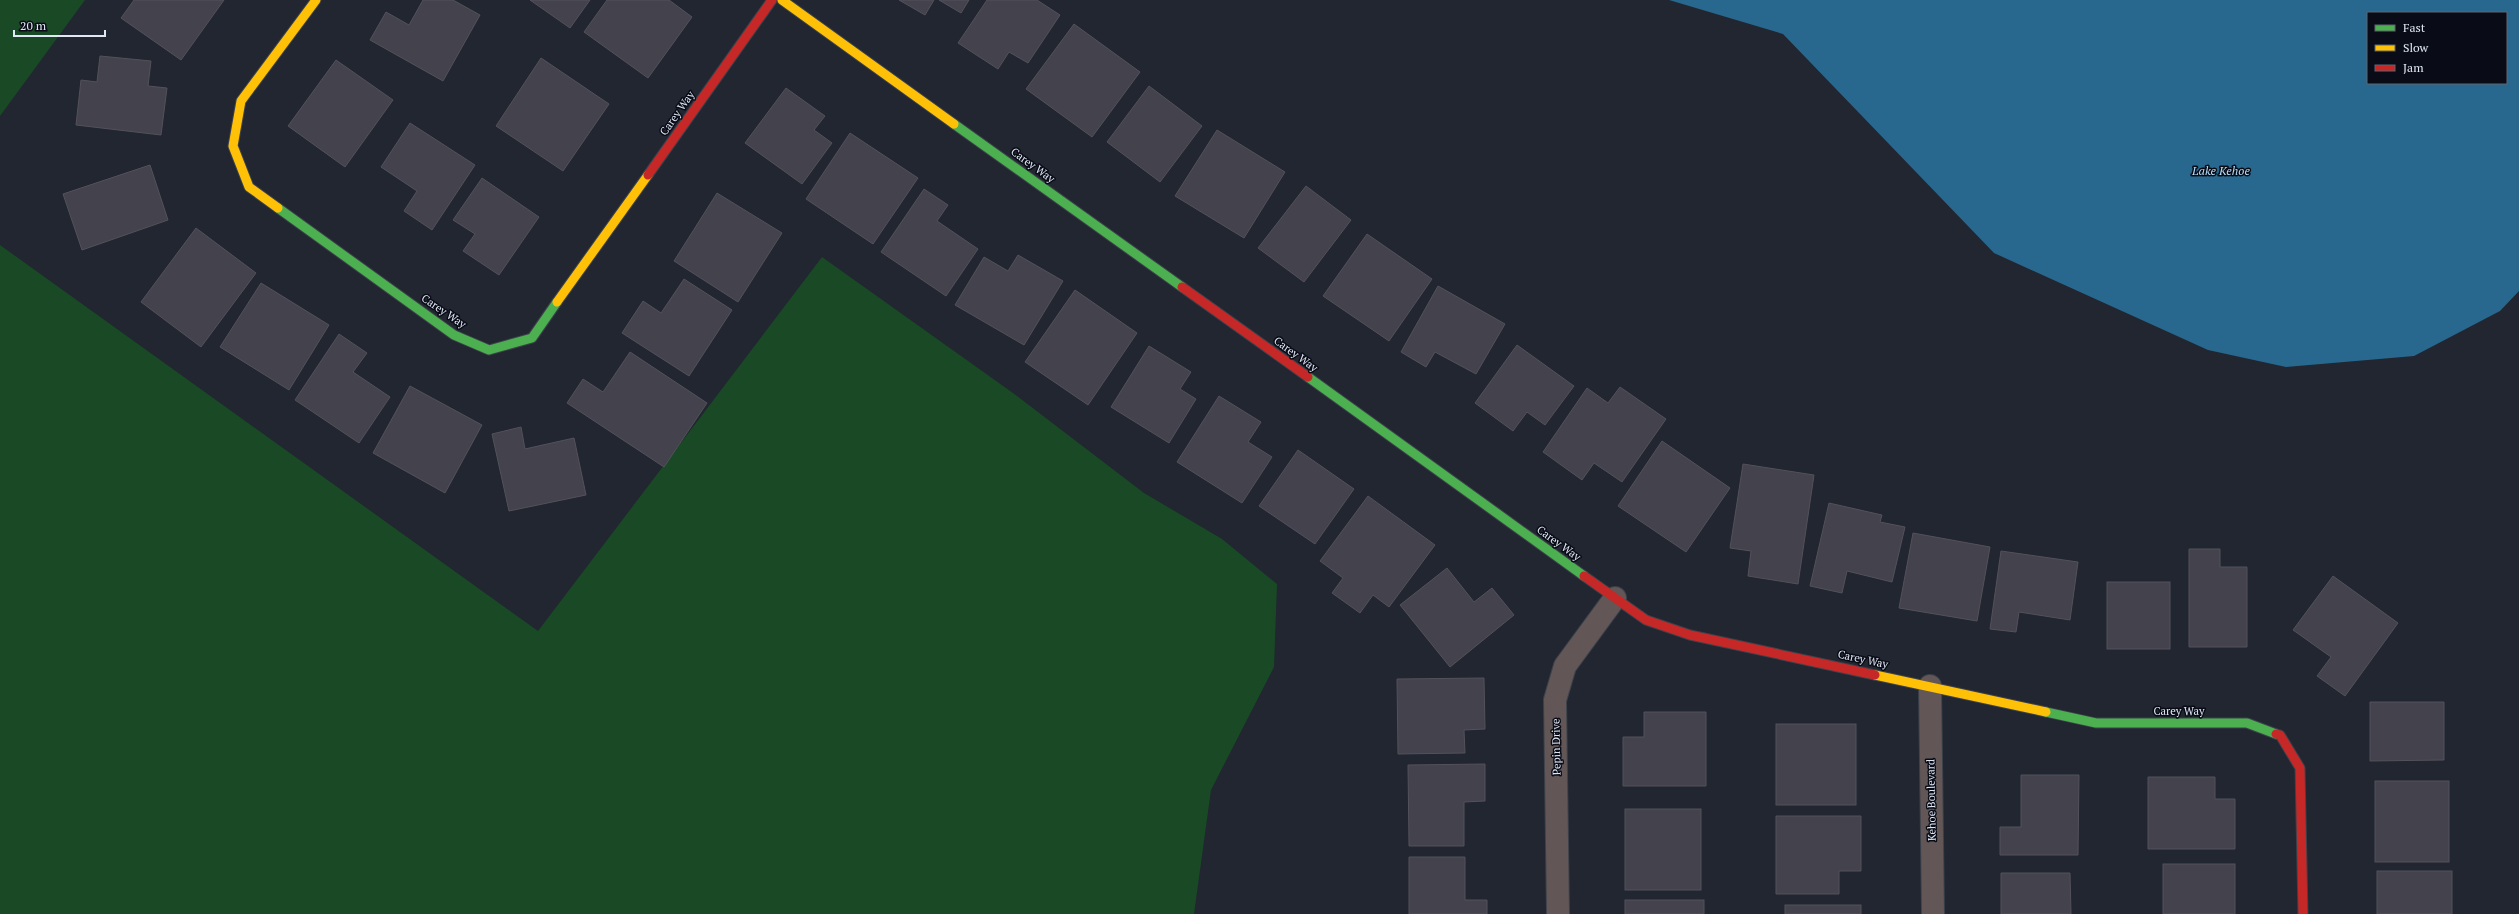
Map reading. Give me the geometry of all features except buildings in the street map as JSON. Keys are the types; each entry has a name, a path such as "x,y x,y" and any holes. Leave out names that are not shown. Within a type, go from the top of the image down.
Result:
{"street":[{"name":"Carey Way","path":"316,0 241,101 233,146 249,187 454,335 489,350 532,338 772,0"},
{"name":"Carey Way","path":"782,0 1646,620 1690,635 1930,686 2096,724 2247,724 2280,735 2300,768 2303,914"},
{"name":"Pepin Drive","path":"1558,914 1555,700 1565,666 1615,598"},
{"name":"Kehoe Boulevard","path":"1930,686 1933,914"}],"green space":[{"path":"0,0 85,0 0,116"},
{"path":"0,245 538,631 822,257 1013,393 1144,493 1222,539 1277,584 1274,667 1211,790 1194,914 0,914"}],"water":[{"name":"Lake Kehoe","path":"1669,0 2519,0 2519,291 2500,311 2414,356 2286,367 2208,350 1994,253 1783,34"}],"traffic: fast":[{"path":"954,124 1182,287"},
{"path":"278,208 454,335 489,350 532,338 557,302"},
{"path":"1308,377 1584,576"},
{"path":"2046,712 2096,723 2247,723 2276,734"}],"traffic: slow":[{"path":"278,208 249,187 233,146 241,101 316,0"},
{"path":"782,0 954,124"},
{"path":"557,302 648,175"},
{"path":"1875,675 2046,712"}],"traffic: jam":[{"path":"648,175 772,0"},
{"path":"1182,287 1308,377"},
{"path":"1584,576 1646,620 1690,635 1875,675"},
{"path":"2276,734 2280,735 2300,768 2303,914"}]}
